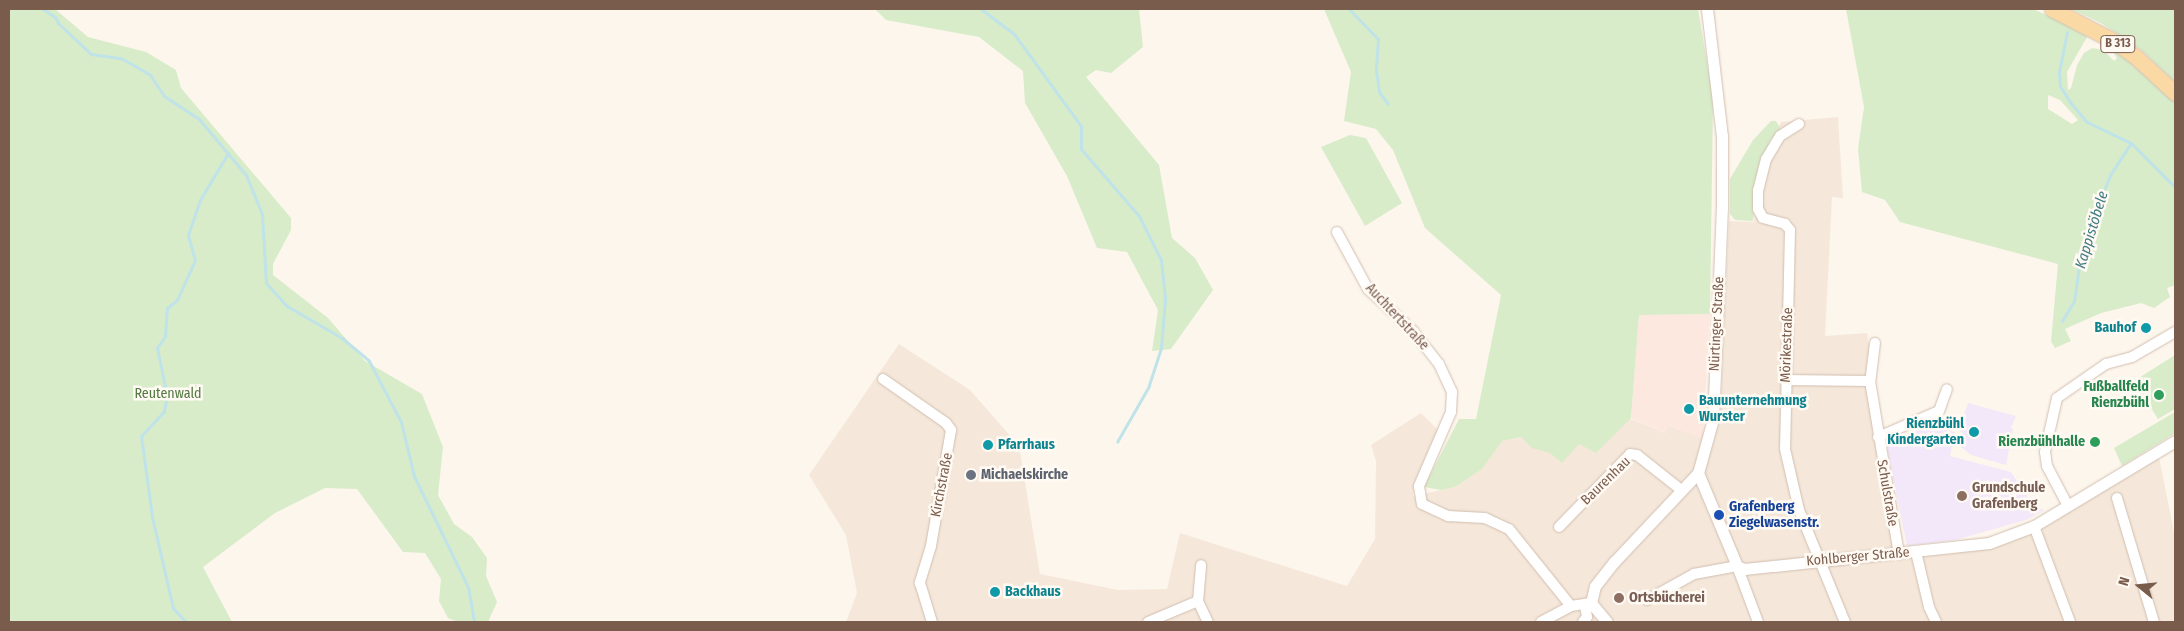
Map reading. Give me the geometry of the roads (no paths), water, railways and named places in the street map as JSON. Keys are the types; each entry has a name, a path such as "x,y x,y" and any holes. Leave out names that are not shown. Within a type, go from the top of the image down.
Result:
{"main road":[{"name":"B 313","path":"2052,9 2121,46 2175,93"}],"street":[{"name":"Nürtinger Straße","path":"1698,472 1713,418 1722,158 1706,9"},
{"name":"Mörikestraße","path":"1799,124 1780,136 1766,159 1758,190 1758,209 1763,218 1785,224 1790,230 1785,450 1799,510 1845,622"},
{"name":"Auchtertstraße","path":"1337,232 1368,289 1413,332 1439,364 1452,392 1451,412 1420,486 1422,504 1448,516 1485,518 1509,529 1571,606"},
{"path":"2068,506 2046,466 2045,452 2057,398 2106,364 2132,357 2175,332"},
{"name":"Schulstraße","path":"1875,343 1870,381 1898,554"},
{"name":"Kirchstraße","path":"883,379 946,422 951,430 930,546 920,583 932,622"},
{"path":"1786,380 1870,381"},
{"path":"1878,437 1939,411 1947,389"},
{"name":"Kohlberger Straße","path":"1647,600 1694,574 1737,566 1744,569 1989,543 2034,526 2175,441"},
{"name":"Baurenhau","path":"1559,527 1630,454 1637,455 1680,489"},
{"path":"1583,622 1587,617 1592,593 1602,577 1680,489 1698,472 1758,622"},
{"path":"2117,498 2154,622"},
{"path":"2034,526 2070,622"},
{"path":"1916,552 1929,607 1936,622"},
{"path":"1201,565 1198,601 1208,622"},
{"path":"1148,622 1198,601"},
{"path":"1541,622 1571,606 1588,605 1607,622"}],"waterway":[{"path":"43,9 55,17 58,23 91,54 121,58 150,75 164,96 199,119 246,175 262,214 266,283 287,306 342,338 369,361 401,422 414,476 468,587 474,622"},
{"path":"981,9 1014,34 1081,126 1081,149 1139,216 1161,260 1165,299 1161,348 1149,386 1117,442"},
{"path":"1349,9 1378,39 1376,70 1379,92 1388,104"},
{"name":"Kappistöbele","path":"2067,32 2059,72 2060,86 2070,102 2087,122 2131,143 2175,187"},
{"name":"Kappistöbele","path":"2062,321 2074,301 2080,260 2096,210 2110,175 2131,143"},
{"path":"186,622 173,608 152,517 141,436 164,411 167,396 157,348 165,336 167,308 177,300 195,260 188,235 200,200 228,153"}],"place":[{"name":"Bauhof","path":"2146,328"},
{"name":"Fußballfeld Rienzbühl","path":"2159,395"},
{"name":"Bauunternehmung Wurster","path":"1689,409"},
{"name":"Rienzbühl Kindergarten","path":"1974,432"},
{"name":"Rienzbühlhalle","path":"2095,442"},
{"name":"Pfarrhaus","path":"988,445"},
{"name":"Michaelskirche","path":"971,475"},
{"name":"Grundschule Grafenberg","path":"1962,496"},
{"name":"Grafenberg Ziegelwasenstr.","path":"1719,515"},
{"name":"Backhaus","path":"995,592"},
{"name":"Ortsbücherei","path":"1619,598"}],"park label":[{"name":"Reutenwald","path":"168,394"}]}
